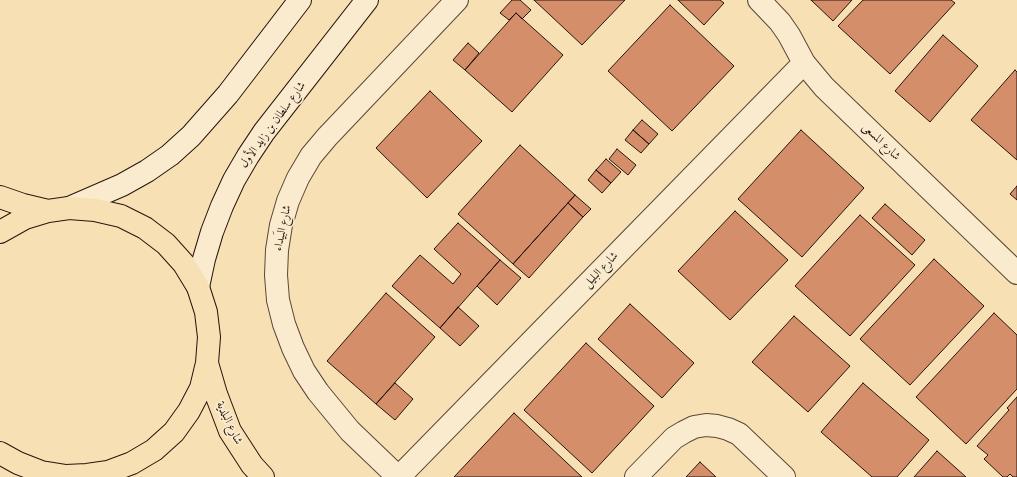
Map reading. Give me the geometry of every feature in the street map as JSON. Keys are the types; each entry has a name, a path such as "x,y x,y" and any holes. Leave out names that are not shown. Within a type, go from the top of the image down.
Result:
{"main road":[{"path":"0,197 23,205 58,210 95,210 121,216 145,228 166,244 184,264 198,287 206,312 209,337 207,363 201,388 189,411 174,432 154,450 132,463 108,472 87,476 64,476 41,472 18,463 0,453"},
{"path":"0,232 25,218 58,210"},
{"name":"شارع البلدية","path":"207,363 216,394 230,431 252,465 263,477"},
{"path":"108,472 139,477"}],"street":[{"path":"58,210 122,185 147,171 191,136 228,94 300,0"},
{"name":"شارع سلطان بن زايد الأول","path":"198,287 212,232 222,206 241,168 264,132 367,0"},
{"name":"شارع البَيداء","path":"398,477 350,431 318,392 292,348 278,300 276,275 277,250 281,225 288,201 298,178 311,156 327,137 457,0"},
{"name":"شارع المسعى","path":"759,0 780,22 789,34 804,63 834,98 1017,273"},
{"name":"شارع البليل","path":"398,477 804,63"},
{"path":"636,477 674,438 689,430 706,426 717,426 739,434 784,477"}],"building":[{"path":"512,0 520,0 531,10 522,19 516,13 509,20 500,13"},
{"path":"534,0 625,0 582,45"},
{"path":"678,0 720,0 724,3 704,25"},
{"path":"811,0 852,0 833,21"},
{"path":"863,0 951,0 955,3 890,74 838,26"},
{"path":"670,5 734,66 672,131 608,71"},
{"path":"516,13 563,55 512,112 465,70"},
{"path":"943,35 978,66 930,122 895,91"},
{"path":"468,43 479,53 465,70 453,60"},
{"path":"1015,70 1017,72 1017,160 971,120"},
{"path":"430,91 482,141 427,198 376,148"},
{"path":"642,120 658,134 649,144 633,130"},
{"path":"633,130 649,144 641,153 625,140"},
{"path":"801,130 864,188 802,257 738,199"},
{"path":"520,145 575,195 513,264 458,214"},
{"path":"617,149 636,165 628,175 609,159"},
{"path":"606,159 621,172 611,183 596,170"},
{"path":"596,170 611,183 602,193 588,180"},
{"path":"1017,186 1017,200 1010,194"},
{"path":"575,195 591,209 583,217 568,203"},
{"path":"568,203 583,217 529,278 513,264"},
{"path":"885,204 925,240 912,255 872,218"},
{"path":"735,211 788,260 730,320 678,271"},
{"path":"860,215 915,265 850,336 795,286"},
{"path":"458,223 500,260 440,328 392,286 420,255 453,284 461,274 434,249"},
{"path":"934,259 984,306 910,385 860,339"},
{"path":"500,260 521,278 497,305 477,286"},
{"path":"386,293 435,337 376,404 327,361"},
{"path":"630,304 694,363 662,398 598,339"},
{"path":"458,307 479,326 460,346 440,328"},
{"path":"994,313 1017,335 1017,389 966,444 916,397"},
{"path":"794,316 850,366 808,412 752,362"},
{"path":"586,343 654,406 592,473 524,410"},
{"path":"395,383 413,399 395,420 376,404"},
{"path":"863,383 929,440 897,477 872,477 821,432"},
{"path":"1017,397 1017,477 1013,477 1010,474 1007,477 1003,477 984,459 988,455 977,446 1009,410 1007,408"},
{"path":"514,413 582,477 454,477"},
{"path":"937,451 966,477 914,477"},
{"path":"700,462 716,477 686,477"}]}
